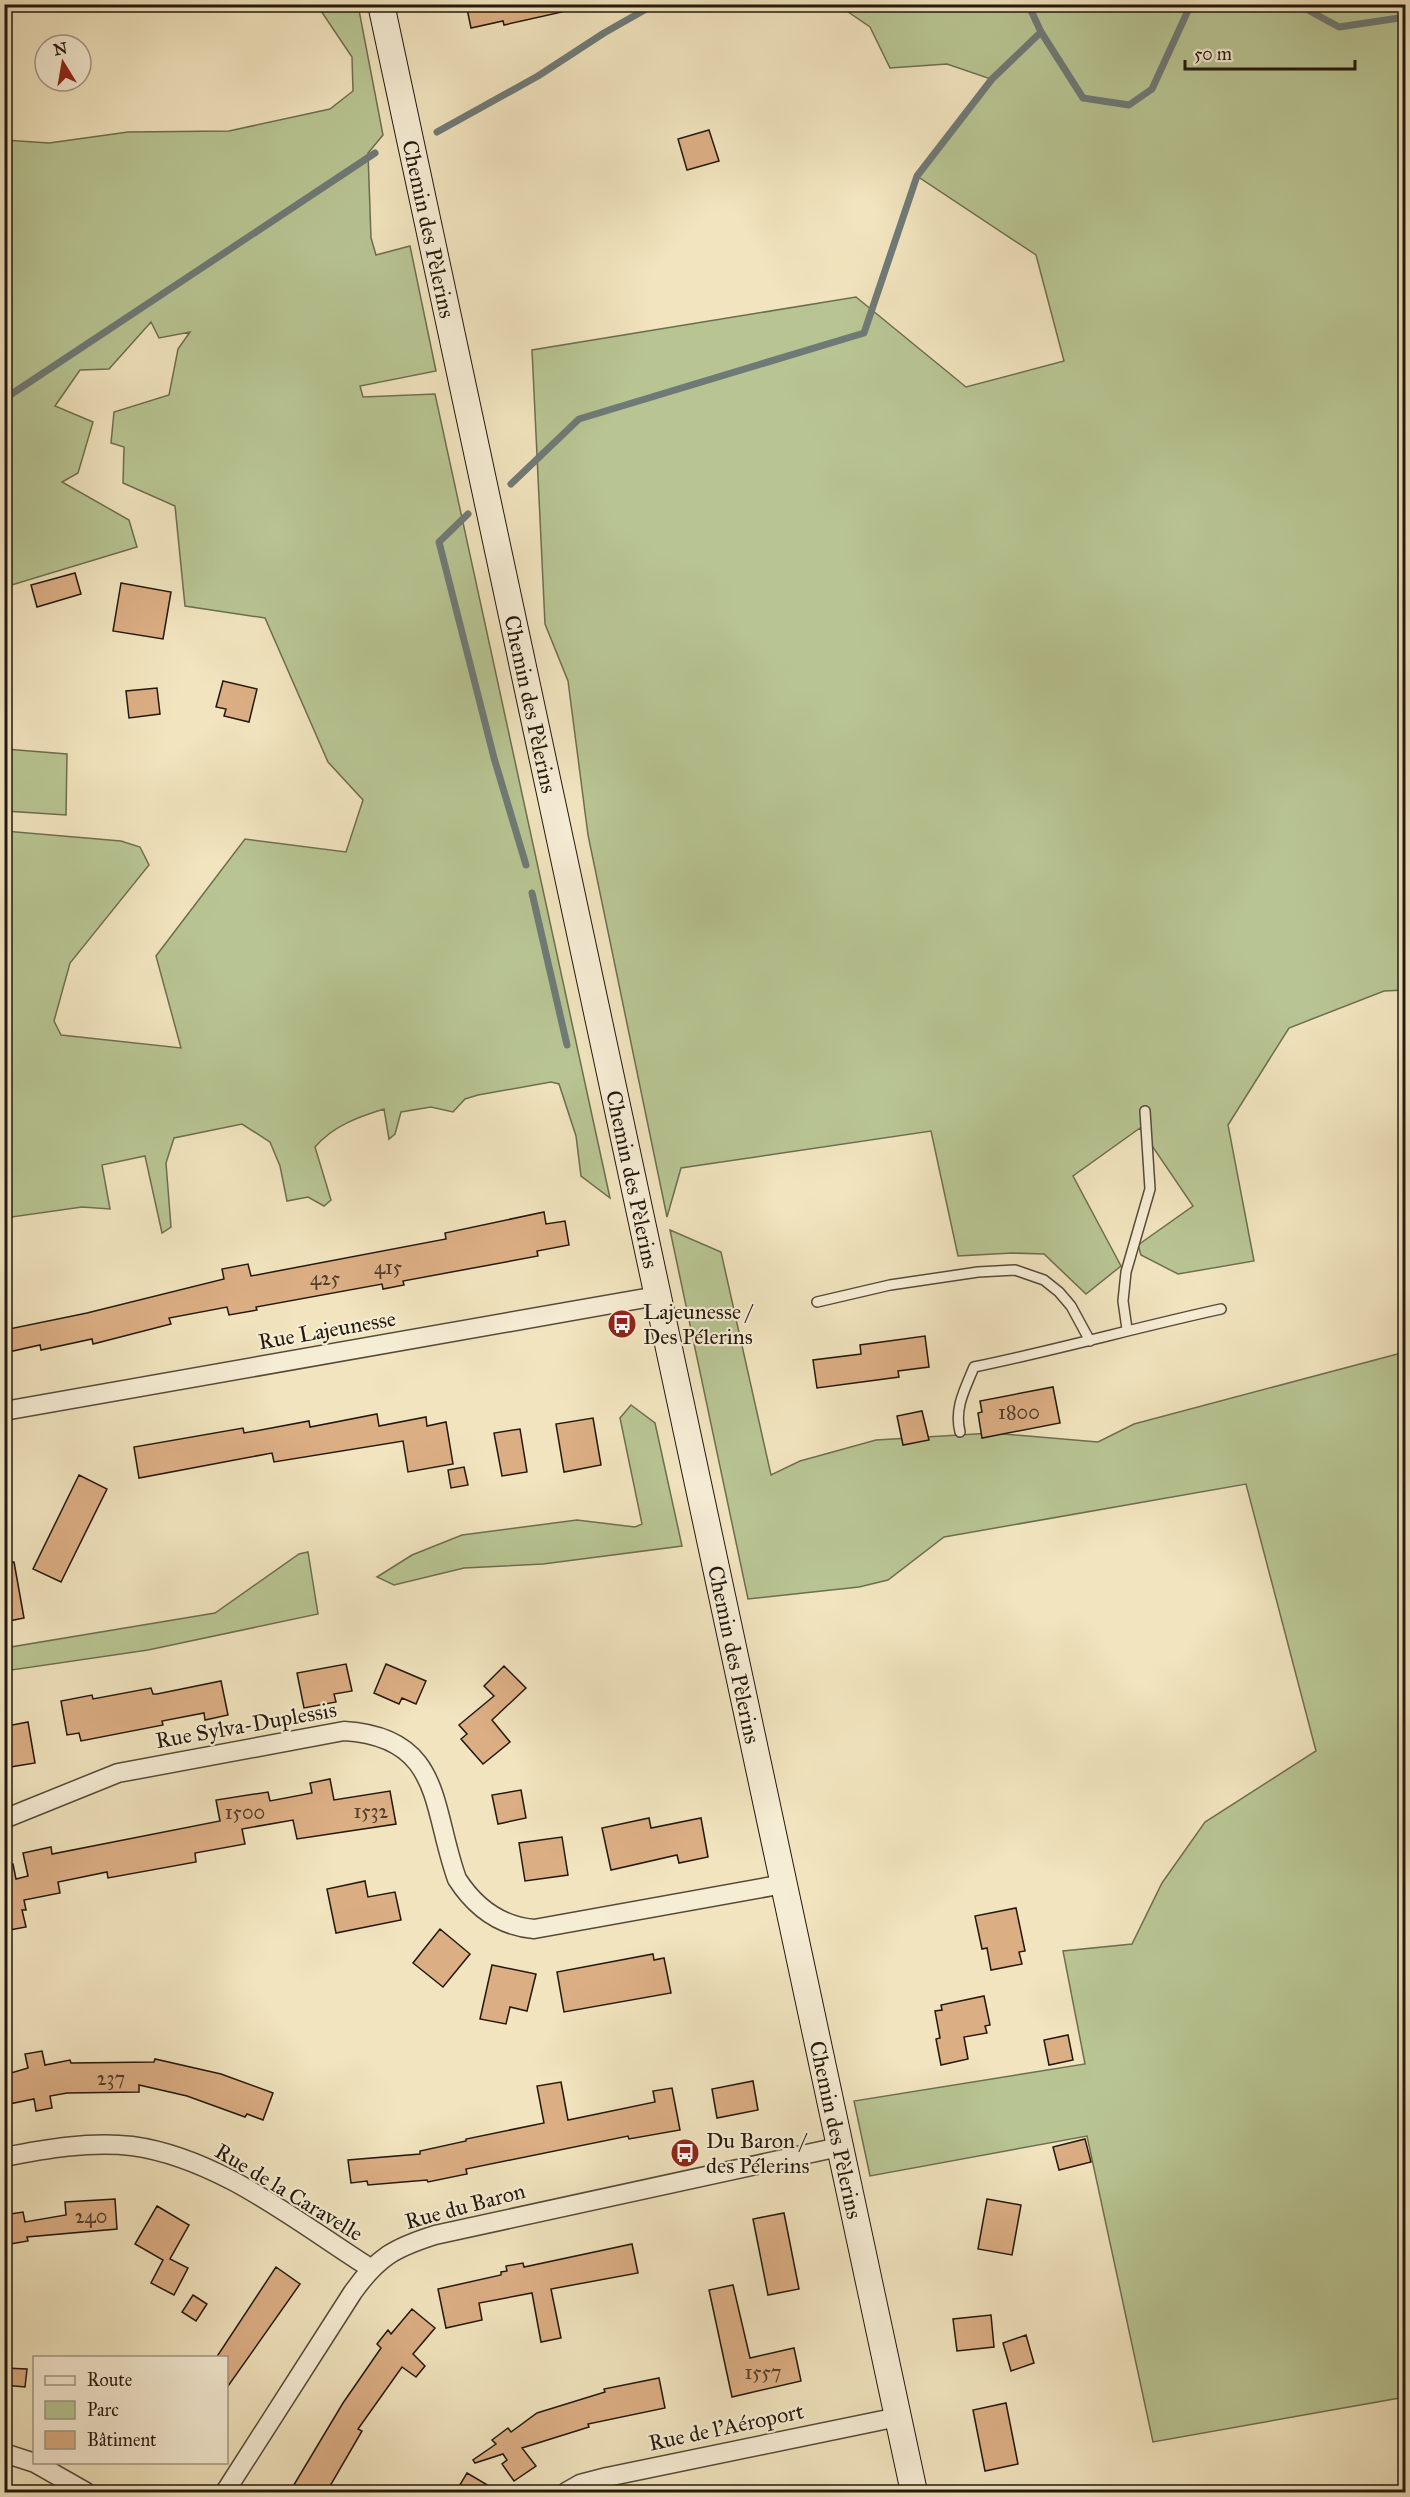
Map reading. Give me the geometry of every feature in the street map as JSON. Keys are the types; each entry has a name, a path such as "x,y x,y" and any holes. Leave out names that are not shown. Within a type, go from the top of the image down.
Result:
{"street":[{"name":"Chemin des Pèlerins","path":"381,4 914,2493"},
{"name":"Rue Lajeunesse","path":"4,1411 657,1296"},
{"name":"Rue Sylva-Duplessis","path":"4,1819 118,1773 344,1731 364,1732 399,1746 416,1761 431,1783 457,1879 465,1892 491,1916 516,1928 534,1929 784,1884"},
{"name":"Rue de la Caravelle","path":"4,2157 85,2145 131,2146 177,2157 218,2174 255,2195 369,2268"},
{"name":"Rue du Baron","path":"225,2493 369,2268 384,2256 409,2243 435,2235 839,2148"},
{"name":"Rue de l'Aéroport","path":"566,2493 580,2484 607,2477 898,2417"},
{"path":"4,2452 33,2462"},
{"path":"37,2464 86,2493"}],"lane":[{"path":"1127,1329 1123,1301 1126,1272 1150,1189 1145,1110"},
{"path":"817,1302 846,1293 890,1285 978,1272 1015,1270 1035,1275 1059,1292 1071,1306 1090,1341"},
{"path":"960,1432 957,1417 959,1404 974,1367 1090,1341 1127,1329 1221,1310"}],"green space":[{"path":"317,5 358,5 383,135 368,153 371,238 376,255 410,246 436,371 360,386 363,397 435,394 610,1198 581,1176 576,1136 559,1084 551,1082 478,1095 465,1099 453,1112 431,1107 401,1112 395,1134 389,1139 384,1109 346,1123 330,1133 315,1147 331,1200 324,1206 308,1197 287,1201 280,1166 270,1142 242,1124 174,1138 166,1163 171,1227 162,1233 145,1156 102,1165 110,1209 82,1207 5,1218 5,831 121,841 140,847 149,865 70,963 54,1021 61,1035 181,1048 156,956 245,839 346,852 363,800 328,762 265,618 185,606 175,506 123,483 124,447 111,443 114,412 169,395 178,349 190,332 159,338 151,322 109,369 80,370 55,406 93,422 78,473 62,482 129,520 137,547 5,587 5,140 49,143 128,132 229,131 330,109 353,91 352,57"},
{"path":"838,5 1405,5 1405,990 1384,991 1289,1028 1228,1125 1254,1261 1178,1274 1141,1255 1138,1245 1193,1206 1140,1128 1073,1176 1121,1266 1086,1294 1044,1254 958,1256 931,1131 681,1168 667,1217 588,835 568,681 545,624 532,350 856,297 966,387 1064,361 1036,255 917,176 991,79 947,64 890,68 870,27"},
{"path":"5,749 67,754 66,815 5,811"},
{"path":"670,1230 721,1252 771,1475 800,1461 876,1440 992,1433 1098,1442 1134,1424 1405,1352 1405,2397 1153,2442 1087,2136 870,2176 854,2101 1085,2064 1063,1951 1132,1944 1162,1883 1205,1822 1316,1751 1246,1484 944,1537 888,1580 859,1587 748,1599"},
{"path":"631,1405 655,1423 682,1546 543,1564 464,1568 394,1585 377,1577 412,1555 462,1535 577,1520 635,1527 642,1524 620,1418"},
{"path":"308,1552 318,1614 148,1650 5,1671 5,1648 215,1613 299,1554"}],"building":[{"path":"466,4 561,4 562,12 504,25 503,21 471,28"},
{"path":"709,130 719,161 687,170 678,139"},
{"path":"75,573 81,594 37,607 31,585"},
{"path":"121,583 171,592 163,639 113,631"},
{"path":"223,681 257,689 249,722 224,716 226,709 216,707"},
{"path":"157,688 160,714 129,718 126,691"},
{"path":"544,1212 546,1224 565,1221 569,1245 537,1251 538,1256 403,1281 404,1285 383,1289 382,1284 256,1307 257,1310 229,1315 227,1307 169,1318 171,1324 93,1344 92,1339 41,1350 40,1345 4,1353 4,1330 87,1313 224,1279 222,1269 248,1264 251,1276 446,1239 445,1233"},
{"path":"925,1336 929,1367 898,1371 899,1377 817,1388 813,1360 861,1354 860,1345"},
{"path":"1053,1387 1060,1423 982,1438 978,1413 982,1412 980,1401"},
{"path":"922,1411 929,1440 903,1445 897,1416"},
{"path":"377,1414 379,1426 426,1417 427,1426 446,1422 453,1464 408,1472 403,1441 274,1462 272,1453 139,1478 134,1447 243,1428 244,1433 309,1421 310,1427"},
{"path":"593,1418 601,1465 564,1472 556,1424"},
{"path":"520,1429 527,1472 502,1476 494,1433"},
{"path":"464,1467 468,1485 451,1488 448,1470"},
{"path":"79,1475 107,1489 61,1582 33,1569"},
{"path":"14,1562 24,1618 4,1622 4,1563"},
{"path":"346,1664 352,1691 334,1694 336,1702 304,1708 297,1673"},
{"path":"386,1664 426,1681 416,1704 402,1698 399,1704 374,1693"},
{"path":"504,1666 526,1688 492,1720 510,1742 483,1764 461,1739 467,1734 459,1725 494,1696 484,1686"},
{"path":"221,1681 228,1715 205,1720 204,1713 162,1721 163,1725 81,1741 79,1733 67,1735 61,1701 92,1695 93,1699 151,1688 153,1694 157,1694"},
{"path":"28,1722 35,1763 4,1768 4,1731 8,1730 7,1726"},
{"path":"330,1779 334,1800 390,1791 396,1824 297,1839 293,1820 242,1829 245,1844 195,1853 196,1862 108,1878 107,1872 58,1882 60,1893 24,1900 26,1910 22,1910 26,1927 4,1931 4,1865 13,1864 16,1879 28,1876 23,1853 51,1847 52,1854 220,1821 216,1800 268,1792 270,1801 312,1793 310,1783"},
{"path":"521,1790 526,1818 498,1824 492,1795"},
{"path":"649,1818 651,1828 701,1818 708,1857 679,1863 677,1855 611,1870 602,1828"},
{"path":"562,1837 568,1875 525,1881 519,1843"},
{"path":"365,1881 368,1897 395,1892 401,1920 336,1933 327,1889"},
{"path":"1016,1908 1025,1951 1019,1952 1022,1964 991,1970 987,1948 982,1949 975,1916"},
{"path":"440,1929 470,1954 443,1987 413,1963"},
{"path":"653,1954 654,1960 664,1958 671,1993 564,2012 557,1972"},
{"path":"492,1965 536,1974 527,2011 510,2007 506,2024 480,2019"},
{"path":"984,1996 990,2025 985,2026 987,2033 964,2037 968,2059 941,2065 936,2039 940,2038 935,2011 942,2010 941,2005"},
{"path":"1068,2035 1073,2060 1049,2065 1044,2040"},
{"path":"42,2051 45,2065 70,2060 71,2063 154,2062 155,2059 221,2074 273,2093 263,2120 247,2114 245,2117 187,2096 139,2085 139,2092 67,2093 50,2096 52,2108 36,2111 34,2099 4,2105 4,2075 28,2068 25,2054"},
{"path":"753,2081 758,2110 717,2118 712,2089"},
{"path":"561,2082 568,2120 655,2102 653,2091 672,2088 680,2130 629,2139 628,2136 466,2169 467,2174 428,2182 427,2180 368,2185 367,2181 351,2183 348,2160 420,2154 420,2151 466,2141 466,2139 544,2123 537,2086"},
{"path":"1085,2139 1091,2162 1059,2170 1053,2147"},
{"path":"115,2199 117,2229 27,2237 28,2241 4,2245 4,2215 23,2212 25,2222 66,2215 65,2202"},
{"path":"987,2199 1021,2205 1012,2255 978,2249"},
{"path":"157,2206 189,2225 170,2259 188,2268 174,2295 151,2283 163,2260 135,2244"},
{"path":"784,2213 799,2289 768,2295 753,2219"},
{"path":"632,2244 638,2273 551,2289 561,2338 541,2342 532,2293 479,2303 482,2320 446,2328 438,2289 501,2275 501,2272 507,2271 506,2266 523,2263 524,2267"},
{"path":"276,2267 300,2284 228,2386 228,2356 217,2356"},
{"path":"733,2285 750,2358 794,2348 801,2381 732,2397 709,2290"},
{"path":"193,2295 207,2304 196,2321 182,2312"},
{"path":"412,2309 435,2328 413,2354 425,2366 416,2377 402,2367 358,2429 362,2431 326,2493 289,2493 343,2403 381,2348 377,2344 388,2330 391,2334"},
{"path":"991,2315 994,2347 957,2351 953,2319"},
{"path":"1026,2335 1034,2363 1011,2371 1003,2343"},
{"path":"4,2368 27,2369 25,2387 4,2385"},
{"path":"659,2378 665,2408 588,2424 589,2427 522,2448 536,2466 514,2481 502,2464 507,2460 503,2454 475,2463 473,2460 496,2444 492,2440 508,2428 511,2432 537,2413 605,2392 604,2389"},
{"path":"1006,2403 1018,2464 985,2471 973,2410"},
{"path":"467,2473 501,2493 455,2493"}],"waterway":[{"path":"437,132 538,76 604,33 655,4"},
{"path":"1028,4 1041,32 1083,98 1129,105 1152,89 1191,4"},
{"path":"1297,4 1339,27 1406,17"},
{"path":"511,484 579,419 864,333 917,176 992,79 1041,32"},
{"path":"4,399 375,153"},
{"path":"468,514 439,542 494,758 526,865"},
{"path":"532,893 567,1045"}],"place":[{"name":"Lajeunesse / Des Pélerins","path":"622,1324"},
{"name":"Du Baron / des Pélerins","path":"685,2153"}]}
